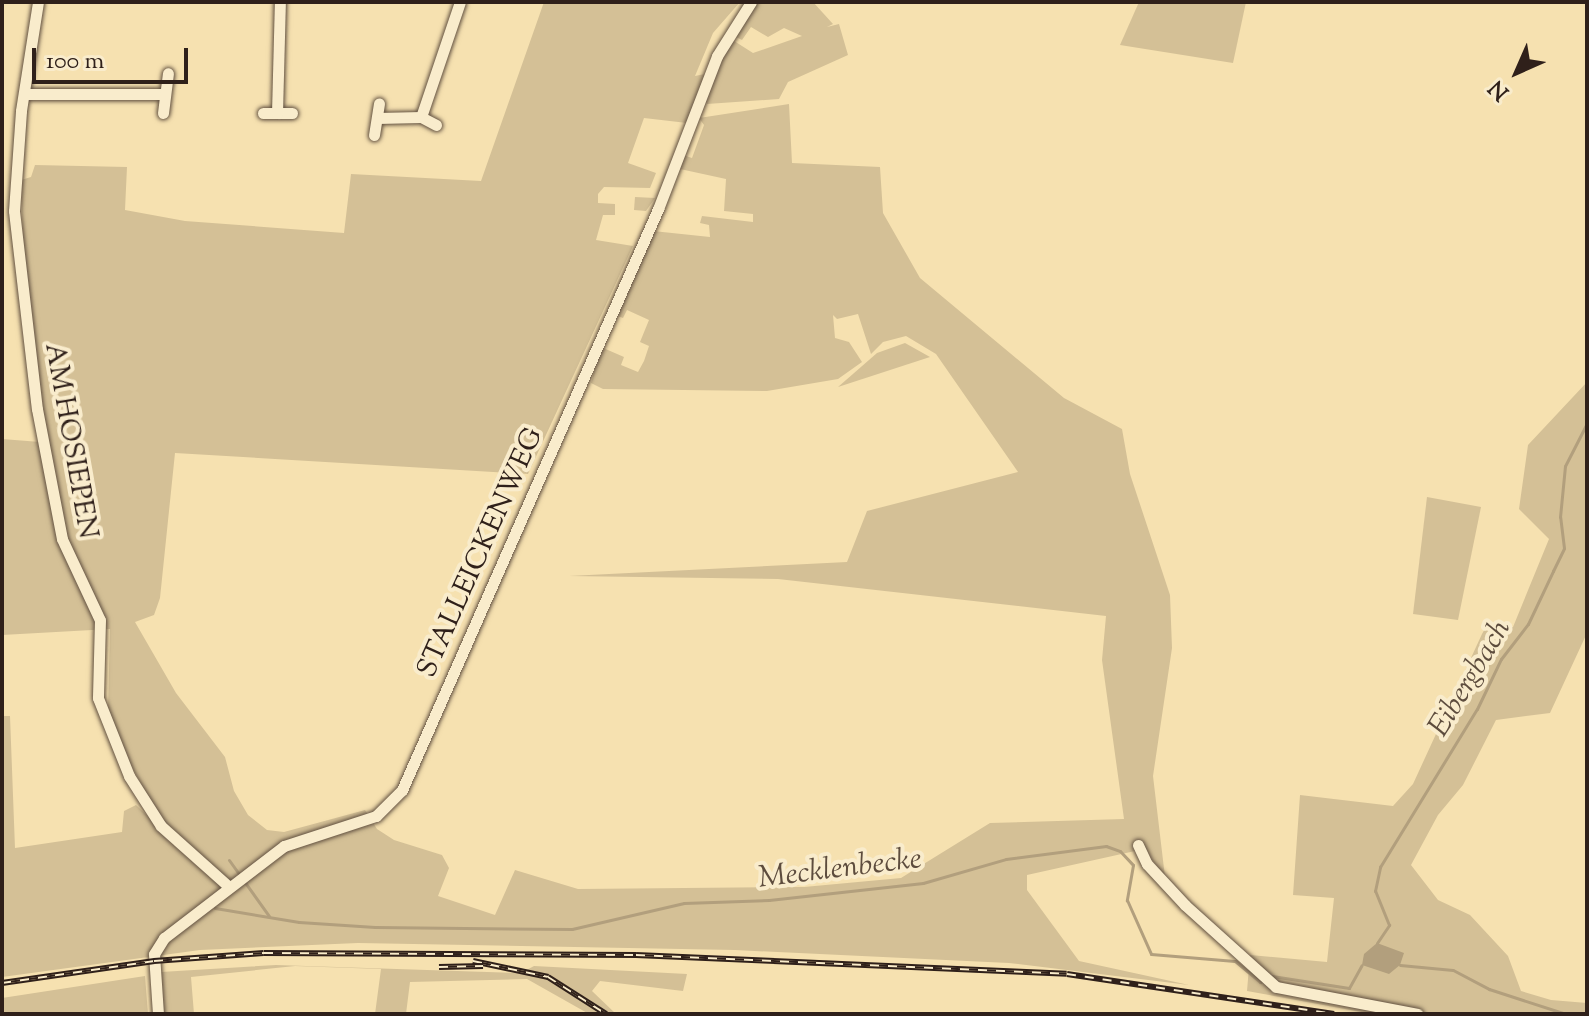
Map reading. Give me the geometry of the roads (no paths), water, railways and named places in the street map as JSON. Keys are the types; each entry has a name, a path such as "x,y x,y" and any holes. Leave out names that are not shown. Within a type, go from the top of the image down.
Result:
{"street":[{"name":"AM HOSIEPEN","path":"38,2 24,94 14,211 27,335 65,554 100,620 101,714 129,776 161,826 236,879"},
{"path":"277,113 280,2"},
{"path":"421,117 460,2"},
{"name":"STALLEICKENWEG","path":"158,1014 155,948 236,879 284,846 376,816 402,790 658,209 717,56 751,2"},
{"path":"163,113 168,73"},
{"path":"24,94 165,94"},
{"path":"374,135 379,103"},
{"path":"263,113 292,113"},
{"path":"377,118 421,117 436,125"},
{"path":"1138,845 1147,864 1185,905 1265,979 1290,992 1417,1014"}],"waterway":[{"name":"Eibergbach","path":"1377,943 1389,925 1375,891 1380,867 1477,709 1501,659 1528,624 1564,548 1560,517 1565,466 1587,423"},
{"name":"Mecklenbecke","path":"215,908 299,922 375,927 572,929 684,903 769,900 923,883 1006,859 1106,846 1120,851 1133,865 1127,900 1151,954 1235,961 1260,982 1265,979"},
{"path":"229,860 269,916"},
{"name":"Mecklenbecke","path":"1272,976 1349,988 1362,965"},
{"name":"Eibergbach","path":"1400,965 1453,970 1489,989 1566,1014"}],"railway":[{"path":"2,983 154,961 264,953 636,955 1067,974 1334,1014"},
{"path":"473,961 548,977 606,1014"},
{"path":"439,967 483,966"}]}
